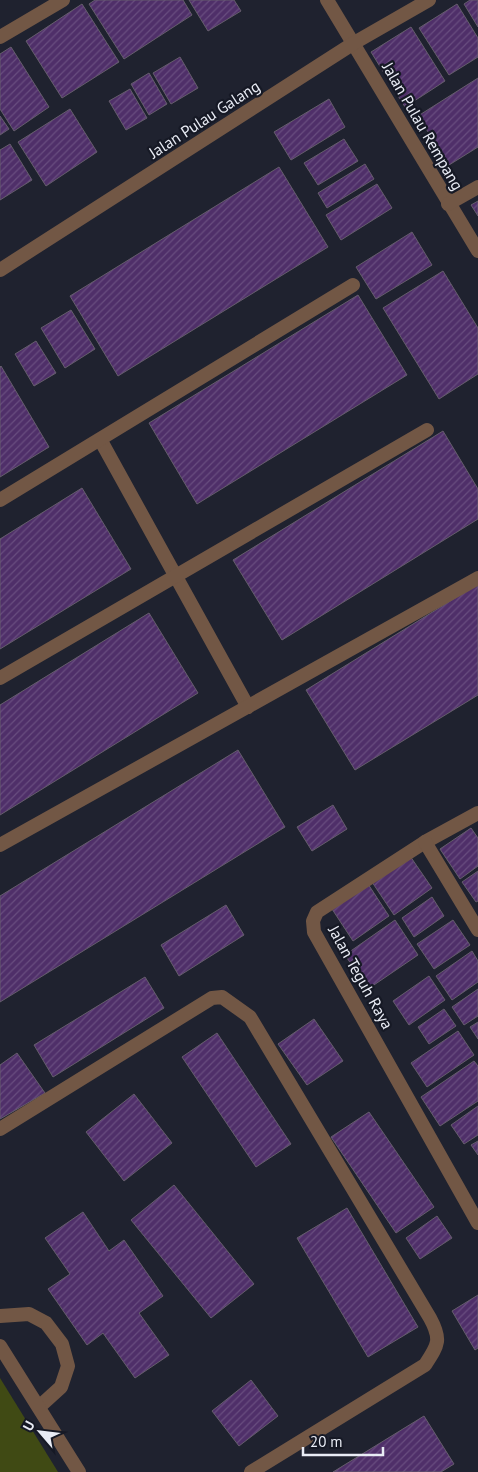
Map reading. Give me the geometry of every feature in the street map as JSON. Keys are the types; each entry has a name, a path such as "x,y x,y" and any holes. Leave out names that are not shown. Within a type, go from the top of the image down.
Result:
{"street":[{"path":"0,37 63,0"},
{"name":"Jalan Pulau Rempang","path":"327,0 478,251"},
{"name":"Jalan Pulau Galang","path":"0,270 354,43 429,0"},
{"path":"448,204 478,186"},
{"path":"0,500 101,441 353,286"},
{"path":"0,678 426,430"},
{"path":"101,441 248,707"},
{"path":"0,845 478,578"},
{"name":"Jalan Teguh Raya","path":"478,814 425,842 317,912 313,921 314,932 478,1223"},
{"path":"425,842 478,930"},
{"path":"0,1129 212,998 222,997 250,1017 430,1318 437,1331 438,1346 425,1365 251,1472"},
{"path":"0,1316 29,1314 46,1323 62,1344 68,1366 61,1387 39,1407"},
{"path":"0,1346 79,1472"}],"green space":[{"path":"0,1378 58,1472 0,1472"}],"building":[{"path":"95,0 183,0 192,15 124,59 89,4"},
{"path":"189,0 234,0 241,11 208,31"},
{"path":"470,0 478,0 478,27 464,4"},
{"path":"82,4 119,62 62,98 26,41"},
{"path":"457,4 478,38 478,57 449,75 419,28"},
{"path":"411,27 445,81 405,107 371,52"},
{"path":"11,47 49,107 14,131 0,109 0,54"},
{"path":"180,57 198,88 171,104 153,73"},
{"path":"149,73 167,104 149,115 131,84"},
{"path":"478,78 478,147 449,165 418,116"},
{"path":"130,89 147,118 126,130 109,101"},
{"path":"329,99 345,127 291,160 274,132"},
{"path":"70,109 97,152 46,186 18,142"},
{"path":"0,116 9,129 0,135"},
{"path":"344,139 358,161 318,185 304,163"},
{"path":"10,144 32,180 0,200 0,150"},
{"path":"365,164 374,179 327,208 318,193"},
{"path":"279,167 328,247 118,376 70,296"},
{"path":"377,184 392,208 341,240 326,215"},
{"path":"478,201 478,216 471,205"},
{"path":"412,232 432,265 376,299 356,267"},
{"path":"443,271 478,328 478,374 439,399 383,308"},
{"path":"358,295 407,375 197,504 149,423"},
{"path":"71,310 95,349 65,368 41,328"},
{"path":"36,341 56,373 34,386 15,354"},
{"path":"0,367 49,447 0,477"},
{"path":"443,431 478,489 478,519 282,640 233,560"},
{"path":"82,488 131,569 0,649 0,539"},
{"path":"478,584 478,695 355,770 306,690"},
{"path":"149,613 198,693 0,815 0,705"},
{"path":"238,750 285,827 0,1002 0,896"},
{"path":"333,805 347,829 312,851 297,827"},
{"path":"471,828 478,838 478,866 460,879 440,849"},
{"path":"410,856 432,888 394,915 372,882"},
{"path":"478,871 478,901 476,902 462,882"},
{"path":"368,884 389,916 353,941 332,909"},
{"path":"432,897 444,916 414,937 402,918"},
{"path":"226,905 244,935 179,976 161,945"},
{"path":"395,920 418,955 368,989 345,955"},
{"path":"453,920 470,945 434,969 417,944"},
{"path":"472,951 478,961 478,982 452,1000 436,976"},
{"path":"429,976 445,1000 409,1025 393,1001"},
{"path":"145,977 164,1008 53,1077 34,1045"},
{"path":"478,989 478,1016 464,1025 452,1007"},
{"path":"444,1009 456,1026 429,1044 418,1027"},
{"path":"314,1019 343,1061 307,1085 278,1044"},
{"path":"478,1022 478,1039 470,1027"},
{"path":"458,1031 474,1055 427,1087 411,1063"},
{"path":"217,1033 291,1144 256,1167 182,1057"},
{"path":"17,1053 45,1093 0,1119 0,1065"},
{"path":"474,1061 478,1066 478,1101 440,1126 421,1097"},
{"path":"134,1094 172,1143 124,1181 86,1132"},
{"path":"478,1106 478,1135 464,1144 451,1125"},
{"path":"369,1112 434,1207 396,1233 331,1137"},
{"path":"478,1141 478,1155 471,1145"},
{"path":"174,1185 254,1284 211,1318 131,1220"},
{"path":"347,1208 418,1327 368,1357 297,1238"},
{"path":"83,1212 109,1251 124,1240 163,1296 139,1313 169,1355 135,1378 103,1333 87,1345 48,1289 70,1274 45,1238"},
{"path":"437,1216 452,1238 420,1259 406,1238"},
{"path":"478,1295 478,1348 475,1350 452,1311"},
{"path":"251,1380 278,1416 239,1446 212,1411"},
{"path":"424,1416 454,1464 441,1472 333,1472"}]}
